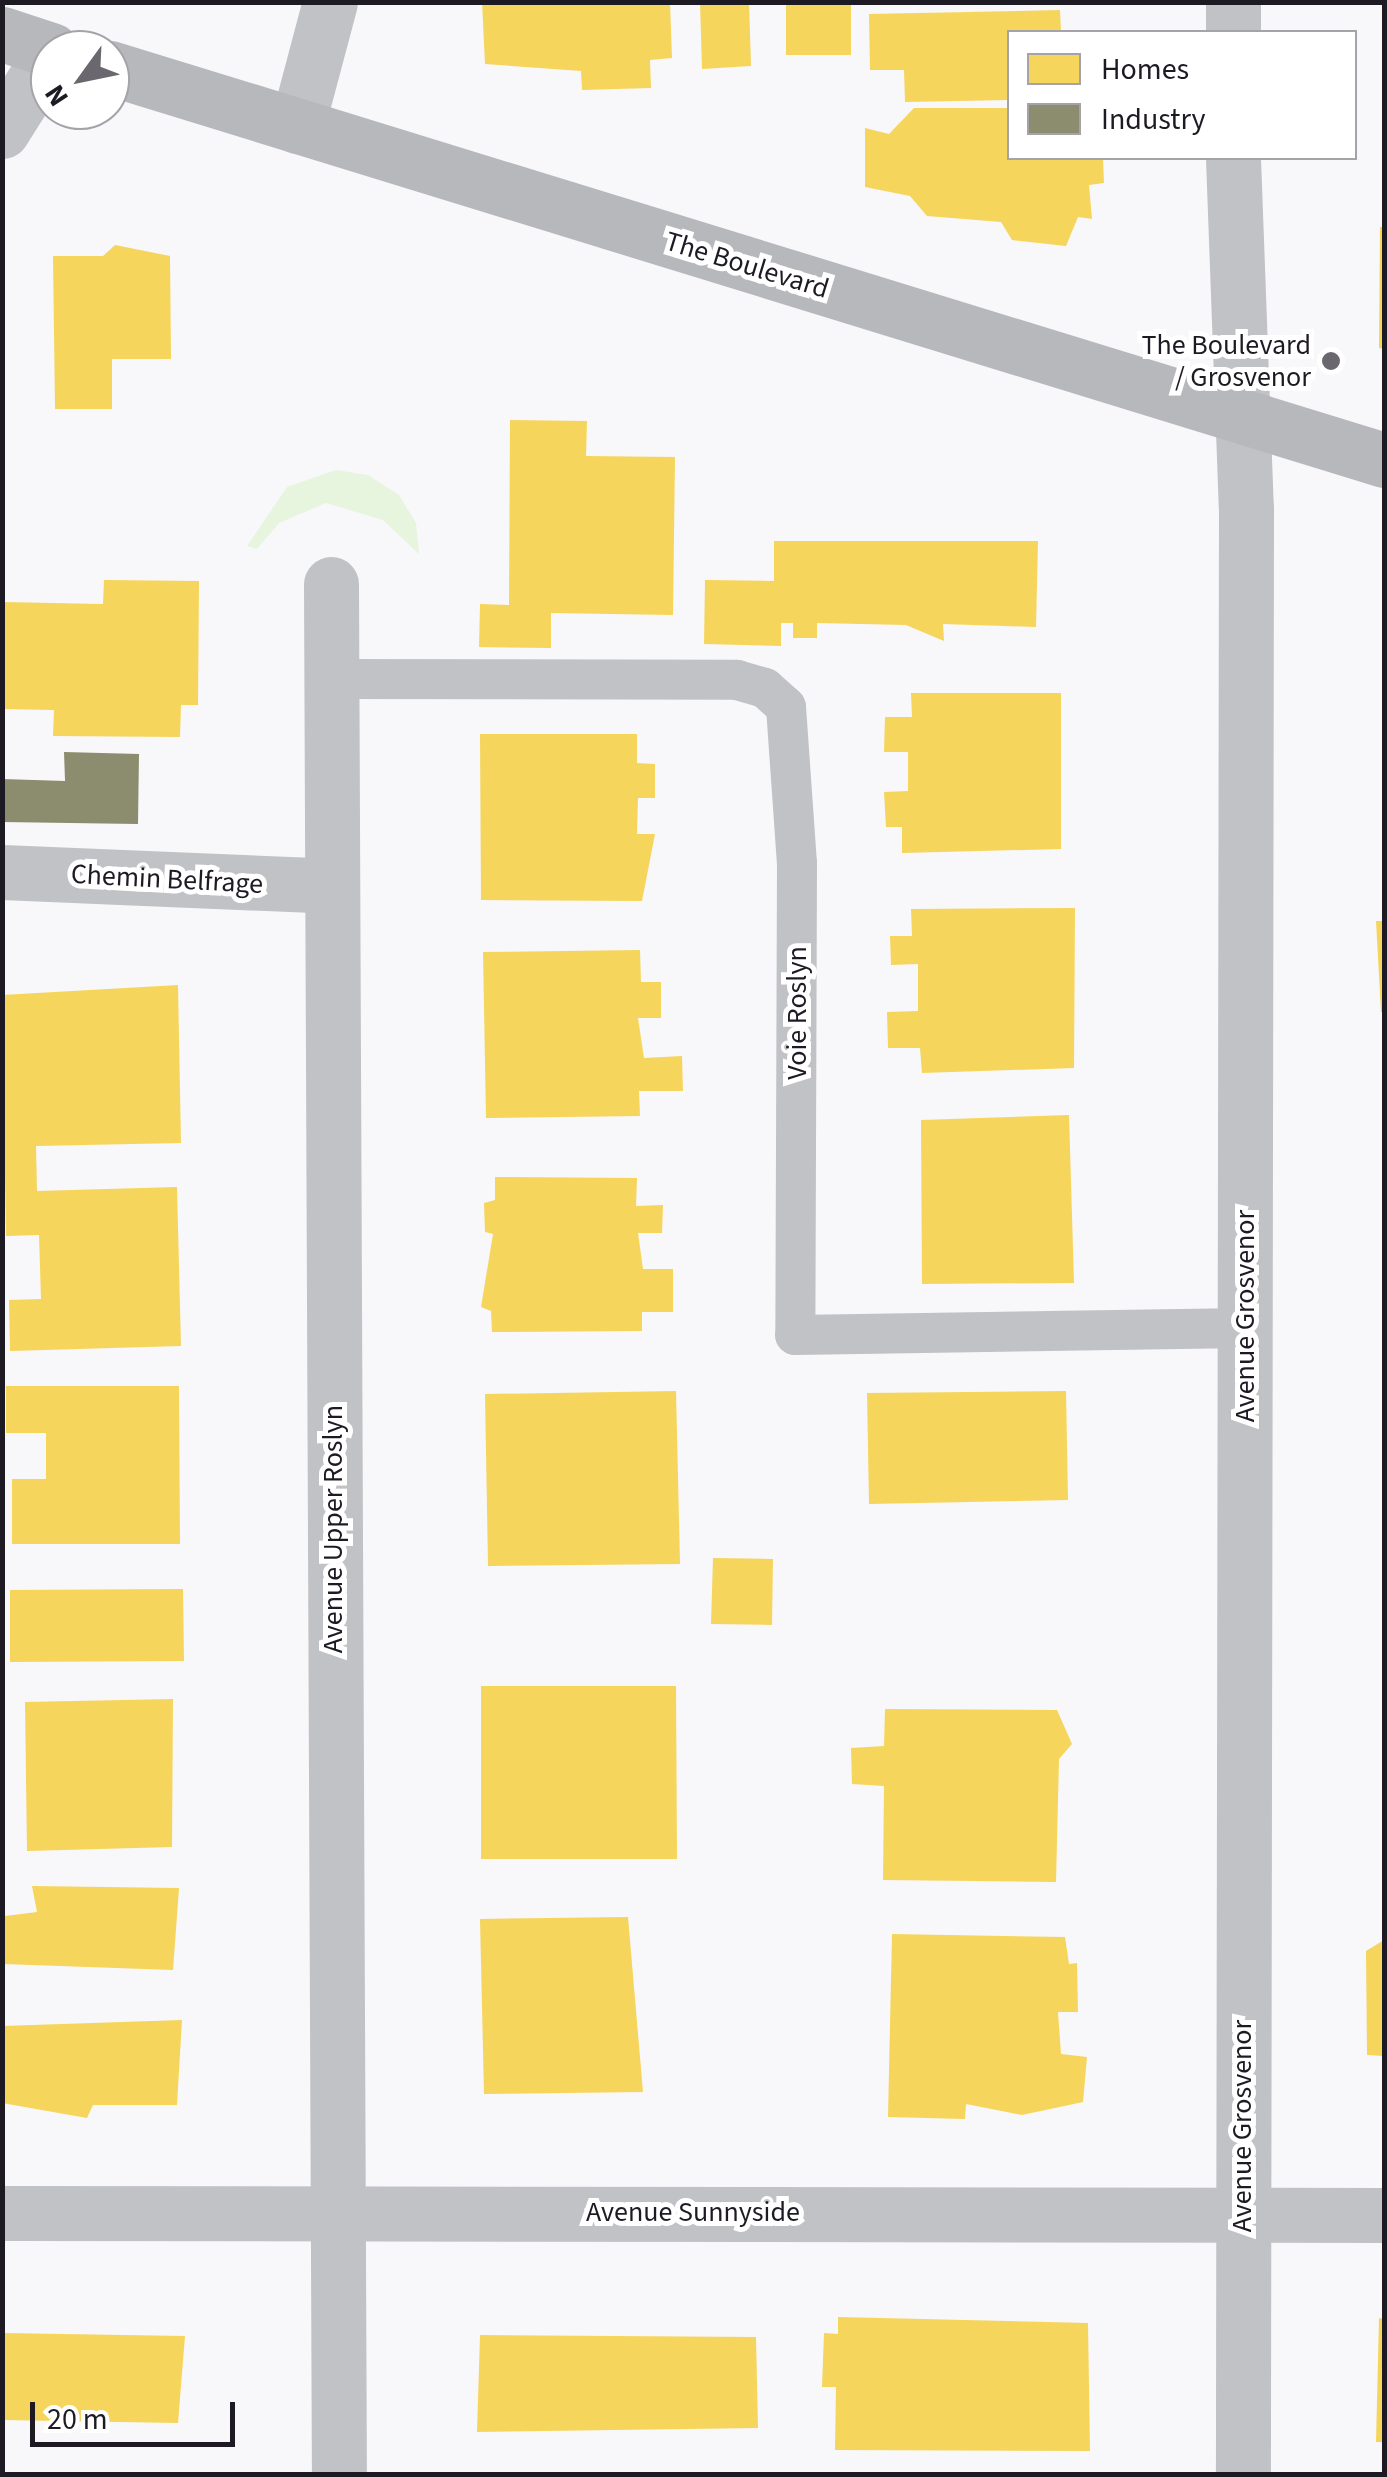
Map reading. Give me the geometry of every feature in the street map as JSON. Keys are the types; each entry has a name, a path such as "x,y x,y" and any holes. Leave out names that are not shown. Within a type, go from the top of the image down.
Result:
{"main road":[{"path":"2,34 30,44"},
{"name":"The Boulevard","path":"130,74 1384,460"}],"street":[{"path":"297,126 330,2"},
{"path":"1233,2 1233,30"},
{"path":"2,130 30,84"},
{"name":"Avenue Grosvenor","path":"1233,160 1246,1328 1243,2474"},
{"name":"Avenue Upper Roslyn","path":"331,584 339,2474"},
{"name":"Chemin Belfrage","path":"2,872 332,886"},
{"name":"Avenue Sunnyside","path":"2,2213 1384,2215"}],"lane":[{"name":"Voie Roslyn","path":"332,679 737,680 786,707 797,863 795,1334 1246,1328"}],"green space":[{"path":"336,470 368,475 399,495 416,523 419,554 383,520 326,503 279,523 257,549 247,546 287,487"}],"building: Homes":[{"path":"482,2 670,2 672,58 650,60 651,88 582,90 581,71 485,64"},
{"path":"700,2 749,2 751,66 702,69"},
{"path":"786,2 851,2 851,55 786,55"},
{"path":"1060,10 1061,30 1007,30 1007,100 905,102 904,70 870,70 869,14"},
{"path":"914,108 1007,108 1007,160 1103,160 1104,183 1089,185 1092,219 1078,217 1066,246 1012,240 1001,222 927,216 910,196 865,187 865,128 889,134"},
{"path":"1380,227 1384,227 1384,349 1379,348"},
{"path":"115,245 170,256 171,359 112,359 112,409 55,409 53,256 103,256"},
{"path":"510,420 587,421 586,456 675,457 673,615 551,613 551,648 479,647 480,604 509,605"},
{"path":"774,541 1038,541 1036,627 943,624 944,641 906,625 817,623 817,638 793,638 793,623 781,623 781,646 704,644 705,580 774,581"},
{"path":"104,580 199,581 198,705 181,705 180,737 53,736 54,710 2,709 2,602 103,604"},
{"path":"911,693 1061,693 1061,849 902,853 902,827 886,827 884,792 908,791 908,752 884,752 885,717 912,717"},
{"path":"480,734 637,734 637,763 655,764 655,798 638,798 637,834 655,834 642,901 481,900"},
{"path":"1075,908 1074,1068 922,1073 920,1048 888,1048 887,1012 918,1011 918,964 891,965 890,936 912,936 911,909"},
{"path":"1376,921 1384,921 1384,1012 1381,1012"},
{"path":"640,950 641,982 661,982 661,1018 638,1018 644,1058 682,1056 683,1091 639,1091 640,1116 486,1118 483,952"},
{"path":"178,985 181,1143 36,1146 37,1191 177,1187 181,1346 10,1351 9,1300 41,1299 39,1235 6,1236 2,995"},
{"path":"1069,1115 1074,1283 922,1284 921,1120"},
{"path":"495,1177 637,1178 636,1206 663,1205 662,1233 638,1233 643,1269 673,1269 673,1312 642,1312 642,1331 492,1332 491,1311 481,1307 493,1234 485,1232 484,1203 495,1200"},
{"path":"6,1386 179,1386 180,1544 12,1544 12,1479 46,1479 46,1433 6,1433"},
{"path":"676,1391 680,1564 488,1566 485,1394"},
{"path":"1066,1391 1068,1500 869,1504 867,1393"},
{"path":"713,1558 773,1559 772,1625 711,1624"},
{"path":"183,1589 184,1661 10,1662 10,1590"},
{"path":"481,1686 676,1686 677,1859 481,1859"},
{"path":"173,1699 172,1847 27,1851 25,1702"},
{"path":"885,1709 1057,1710 1072,1744 1059,1759 1056,1882 883,1880 884,1786 852,1784 851,1748 884,1746"},
{"path":"32,1886 179,1888 173,1970 3,1964 5,1916 37,1912"},
{"path":"628,1917 643,2092 484,2094 480,1919"},
{"path":"892,1934 1065,1937 1069,1964 1077,1963 1078,2012 1058,2012 1061,2054 1087,2057 1083,2102 1022,2115 966,2104 965,2119 888,2117"},
{"path":"1384,1940 1384,2056 1367,2055 1366,1951"},
{"path":"182,2020 177,2105 93,2105 87,2118 2,2103 2,2026"},
{"path":"838,2317 1088,2323 1090,2451 835,2450 836,2387 822,2387 824,2333 838,2334"},
{"path":"1379,2318 1384,2319 1384,2442 1376,2442"},
{"path":"2,2333 185,2336 178,2423 2,2420"},
{"path":"480,2335 756,2337 758,2428 477,2432"}],"building: Industry":[{"path":"64,752 139,754 138,824 2,822 2,779 65,781"}],"place":[{"name":"The Boulevard / Grosvenor","path":"1331,361"}]}
